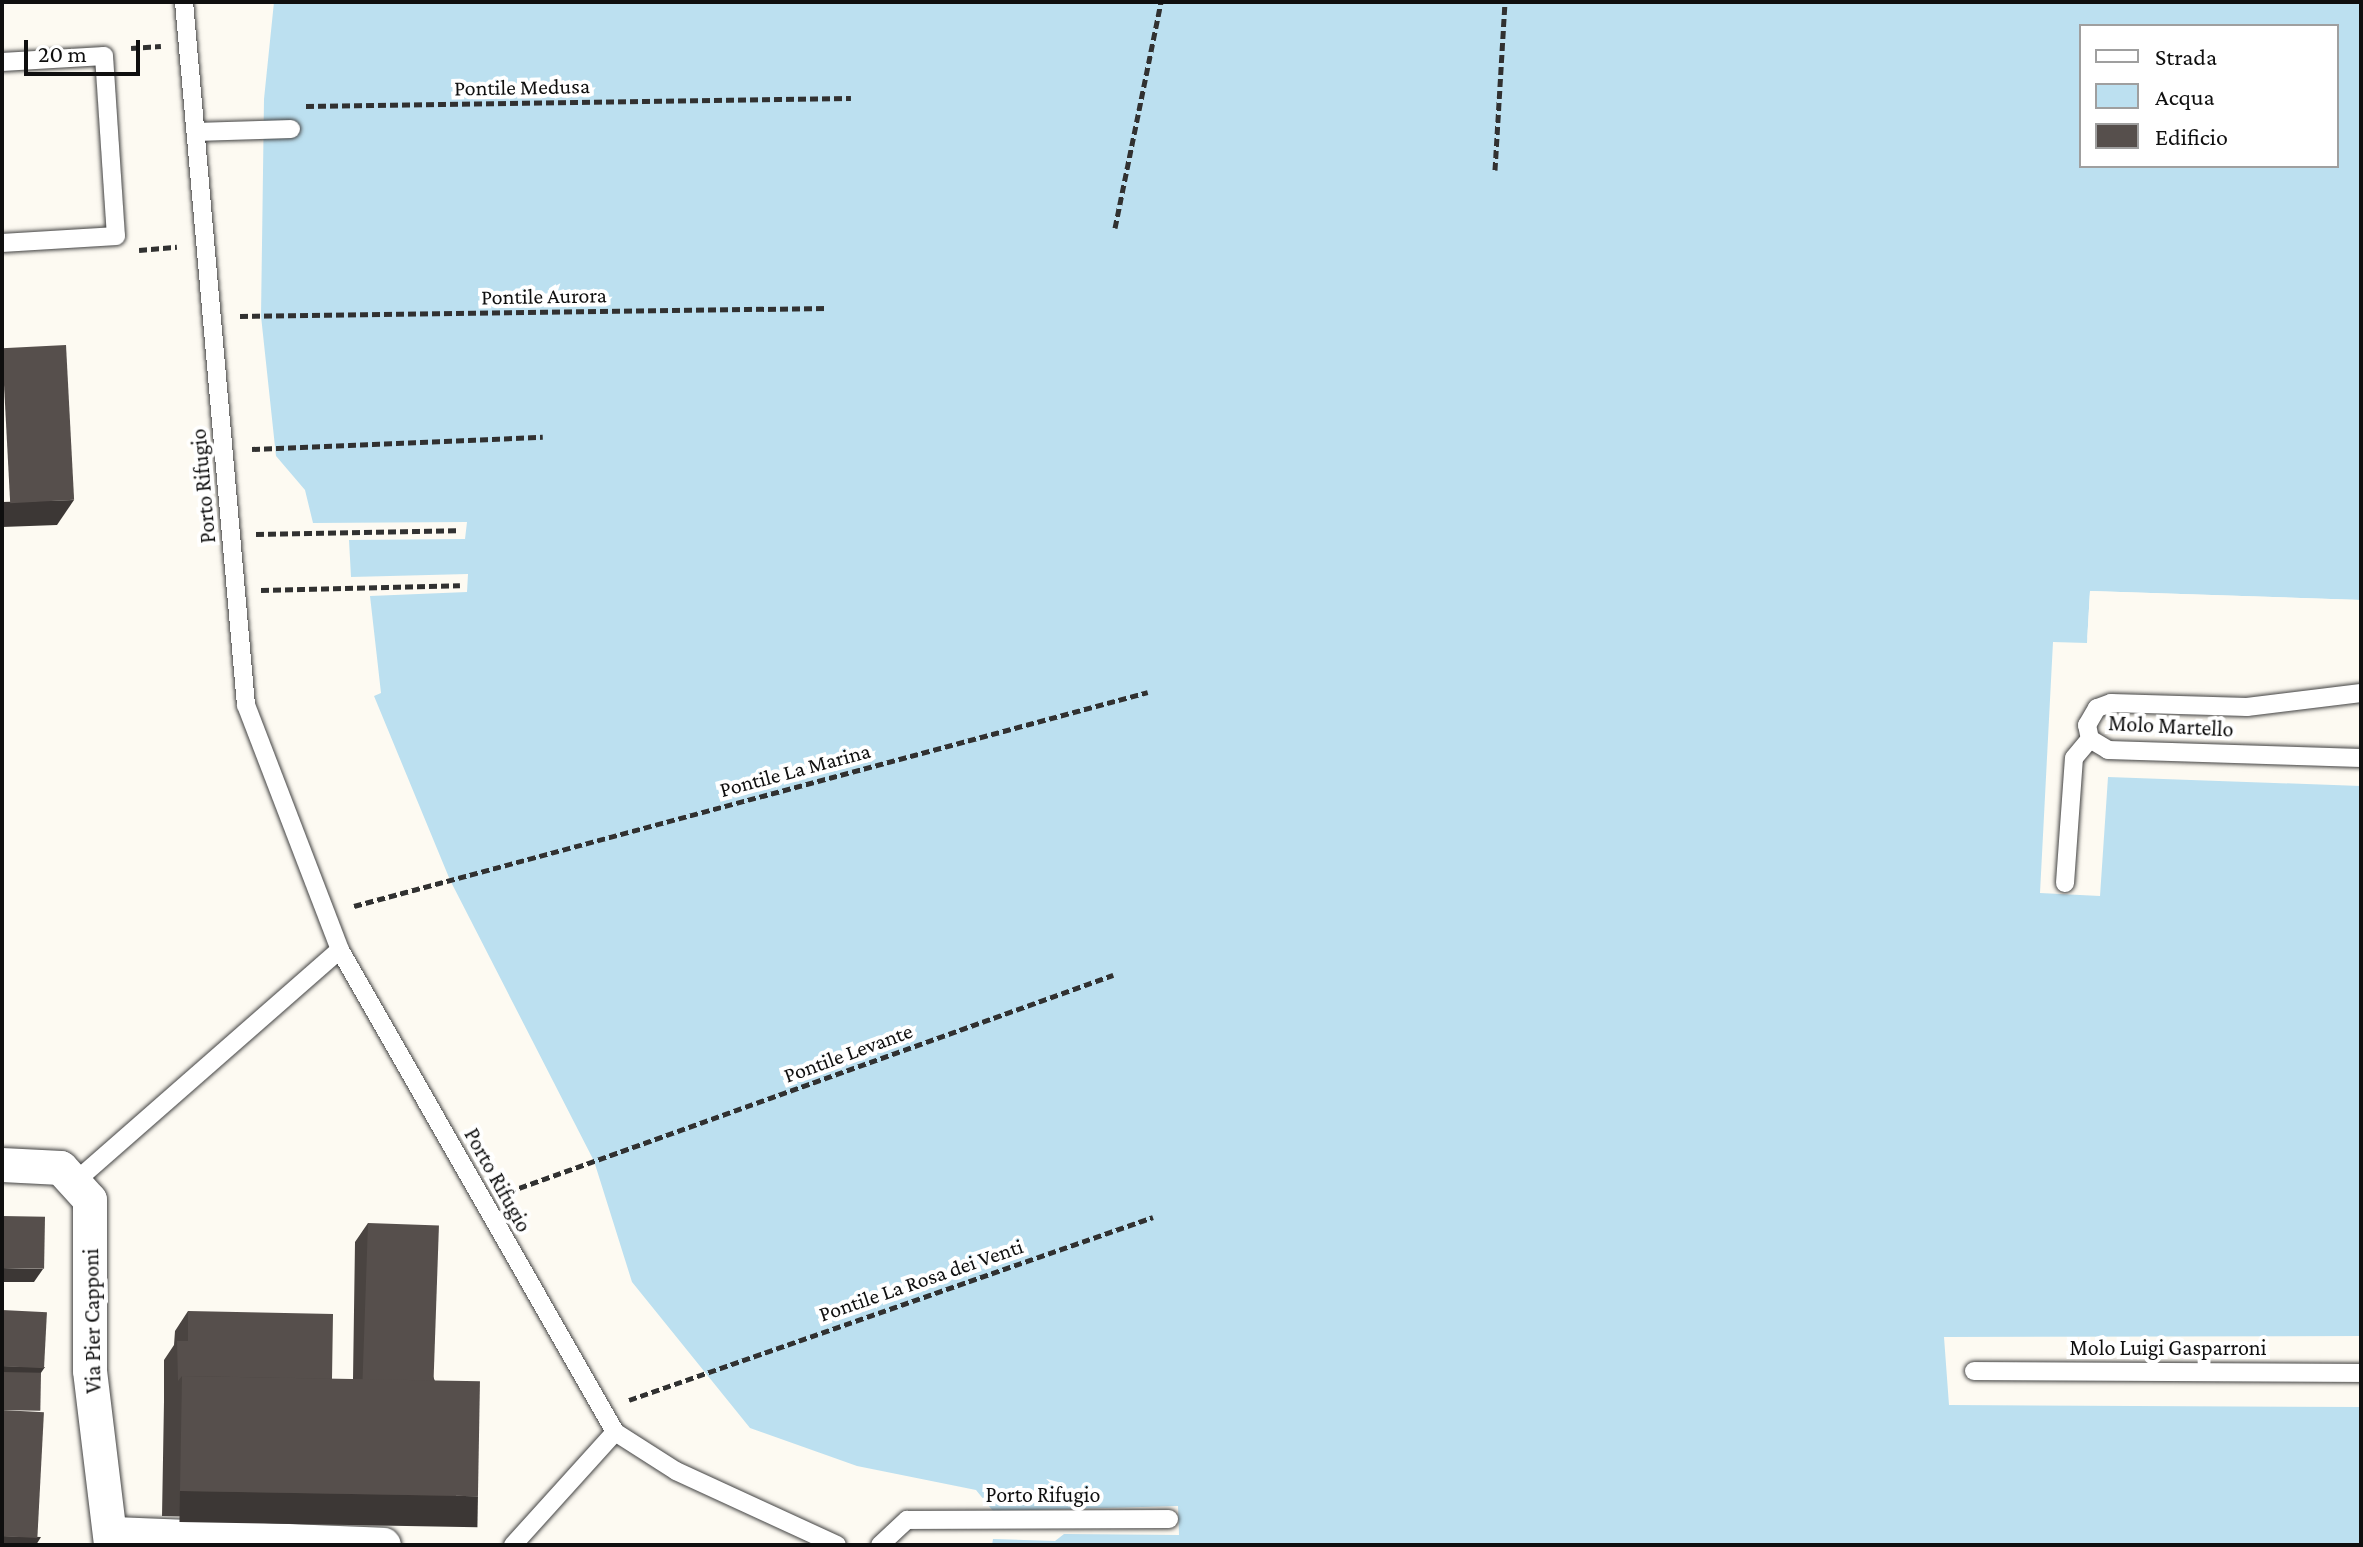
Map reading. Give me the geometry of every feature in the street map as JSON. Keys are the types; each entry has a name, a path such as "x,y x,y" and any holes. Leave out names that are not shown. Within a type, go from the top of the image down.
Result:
{"street":[{"path":"2,1165 52,1166 78,1179"},
{"name":"Via Pier Capponi","path":"78,1179 90,1200 90,1371 112,1539"},
{"path":"112,1539 384,1545"}],"lane":[{"name":"Porto Rifugio","path":"184,2 246,705 340,950 615,1432 676,1471 837,1545"},
{"path":"2,62 104,56 116,236 2,243"},
{"path":"196,132 291,129"},
{"name":"Molo Martello","path":"2361,693 2247,707 2104,704 2089,718 2090,739 2108,750 2361,758"},
{"path":"2065,883 2074,758 2090,739"},
{"path":"78,1179 340,950"},
{"name":"Molo Luigi Gasparroni","path":"1974,1371 2361,1373"},
{"path":"513,1545 615,1432"},
{"name":"Porto Rifugio","path":"880,1545 907,1520 1169,1519"}],"path":[{"path":"1115,228 1161,2"},
{"path":"1495,170 1505,2"},
{"path":"104,56 188,43"},
{"name":"Pontile Medusa","path":"287,106 851,98"},
{"path":"116,236 133,250 206,244"},
{"name":"Pontile Aurora","path":"261,316 827,308"},
{"path":"274,448 543,437"},
{"path":"231,535 457,530"},
{"path":"236,591 460,585"},
{"name":"Pontile La Marina","path":"326,913 1148,692"},
{"name":"Pontile Levante","path":"482,1201 1113,975"},
{"name":"Pontile La Rosa dei Venti","path":"601,1410 1153,1217"}],"water":[{"path":"274,2 2361,2 2361,600 2090,591 2087,643 2053,642 2040,893 2100,896 2108,777 2361,786 2361,1336 1944,1337 1949,1405 2361,1407 2361,1545 992,1545 993,1539 1055,1541 1064,1534 1179,1535 1178,1506 993,1511 976,1490 857,1466 750,1428 632,1282 594,1161 450,880 374,696 381,693 370,596 467,592 468,574 351,577 349,540 465,539 467,522 313,523 305,490 276,456 261,316 264,99"}],"pier":[{"path":"2090,591 2361,600 2361,604 2094,595 2087,643"}],"building":[{"path":"66,345 74,500 10,503 2,348"},
{"path":"2,1216 45,1217 44,1269 2,1268"},
{"path":"368,1223 439,1225 433,1382 363,1380"},
{"path":"2,1310 47,1312 44,1368 2,1366"},
{"path":"188,1311 333,1314 332,1379 182,1376 178,1381 177,1341 188,1341"},
{"path":"2,1372 41,1373 40,1411 2,1410"},
{"path":"182,1376 480,1381 478,1496 180,1491"},
{"path":"2,1410 44,1412 37,1538 2,1536"}]}
